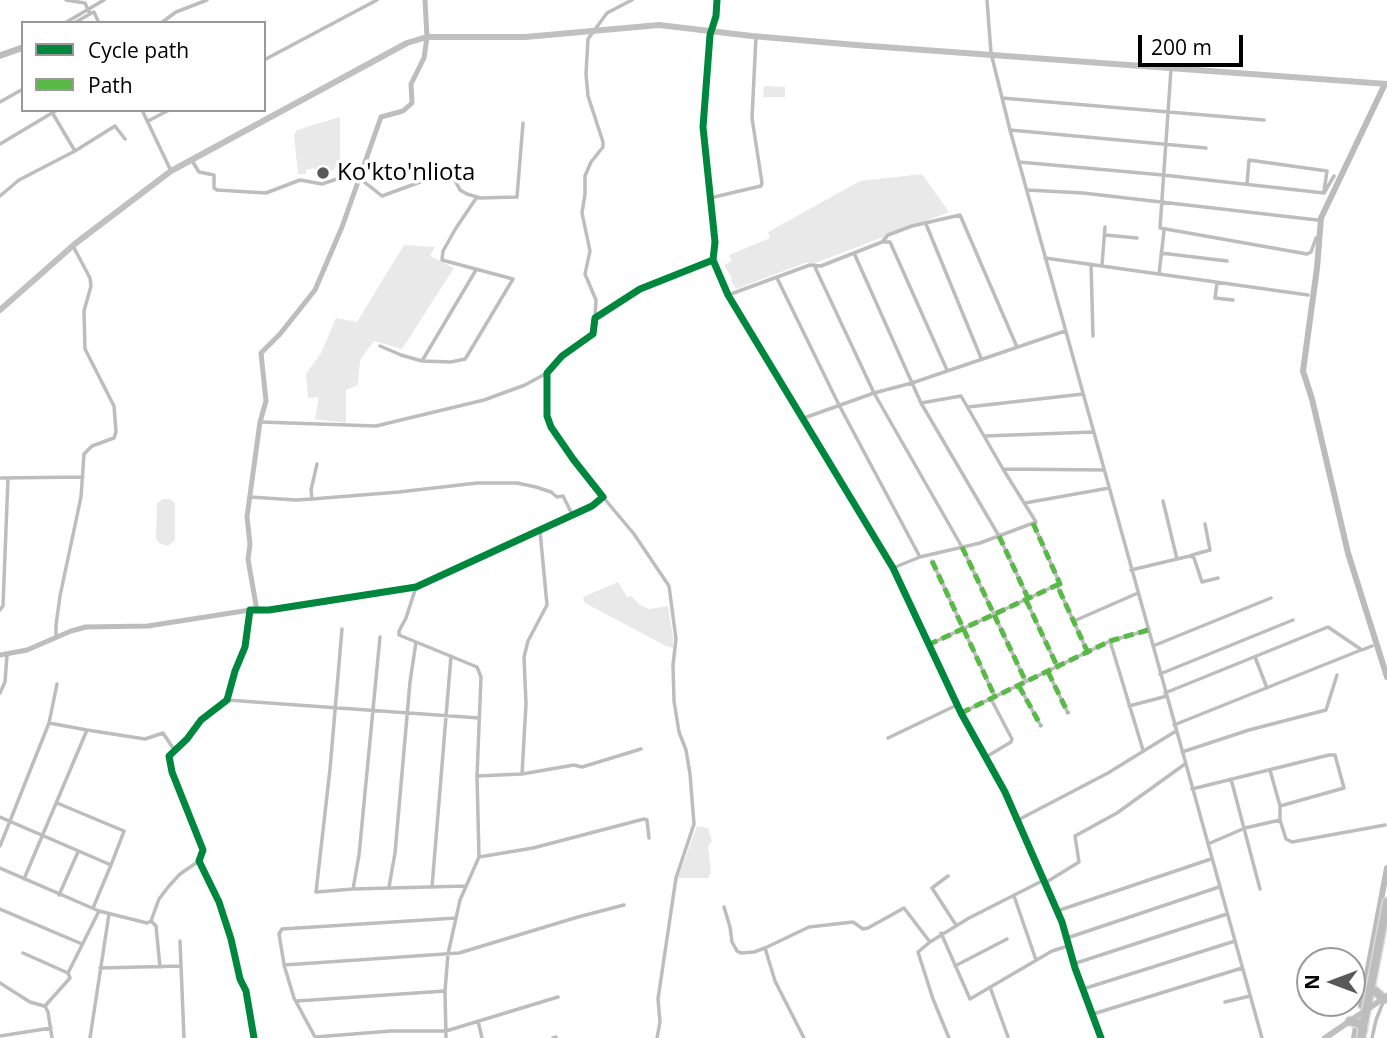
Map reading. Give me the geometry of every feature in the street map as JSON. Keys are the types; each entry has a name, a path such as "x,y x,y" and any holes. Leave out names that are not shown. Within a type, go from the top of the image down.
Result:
{"highway":[{"path":"1363,1035 1387,902"},
{"path":"1369,1009 1387,927"},
{"path":"1375,991 1386,998"},
{"path":"1350,1021 1360,1024 1363,1035"}],"main road":[{"path":"0,310 73,246 171,171 395,50 427,37 525,37 659,25 756,36 1384,83"},
{"path":"1325,1038 1386,998"}],"street":[{"path":"66,0 85,3 90,13"},
{"path":"164,21 176,12 207,0"},
{"path":"266,59 377,0"},
{"path":"257,611 248,559 248,497 266,401 261,353 315,290 342,227 381,117 403,111 411,103 411,84 424,58 427,37 425,0"},
{"path":"260,422 376,426 484,400 525,385 547,373 562,356 593,334 596,300 585,274 590,251 582,213 584,176 603,147 603,142 588,96 588,39 607,13 632,0"},
{"path":"717,0 703,127 715,242 713,260 728,295 893,568 957,705 1017,820 1044,881 1101,1038"},
{"path":"987,0 991,53 1010,130 1262,1038"},
{"path":"77,21 94,12 98,21"},
{"path":"710,198 761,186 762,183 752,118 756,36"},
{"path":"0,57 21,50"},
{"path":"1171,66 1158,226 1164,230 1307,254 1311,252 1316,238"},
{"path":"0,102 21,90"},
{"path":"1002,98 1264,120"},
{"path":"0,144 55,112 75,151"},
{"path":"143,112 171,171"},
{"path":"148,121 165,112"},
{"path":"191,159 199,172 214,175 214,188 217,190 266,193 300,180 322,184 346,176 358,177 382,196 450,171 460,190 477,197 517,197 523,123"},
{"path":"0,196 34,171 75,151 115,126 125,139"},
{"path":"1010,130 1206,148"},
{"path":"1247,184 1249,160 1327,171 1324,193"},
{"path":"1019,162 1324,193"},
{"path":"1324,193 1334,176"},
{"path":"1027,190 1083,193 1317,220"},
{"path":"380,346 422,361 441,363 465,359 513,279 444,262 442,257 456,228 477,197"},
{"path":"882,242 888,235 912,226 960,215 1017,347"},
{"path":"926,224 982,359"},
{"path":"1102,265 1105,228"},
{"path":"1158,274 1164,230"},
{"path":"1105,235 1137,238"},
{"path":"728,295 814,265 821,266 882,242 890,242 947,370"},
{"path":"56,638 57,614 83,477 85,451 114,438 117,423 108,392 86,355 84,311 89,296 90,278 73,246"},
{"path":"854,253 912,383 999,536 1058,667"},
{"path":"1161,253 1227,261"},
{"path":"1045,258 1308,295"},
{"path":"595,318 640,289 713,260"},
{"path":"1091,264 1093,335"},
{"path":"814,265 874,393 962,547 1026,682"},
{"path":"422,361 476,270"},
{"path":"777,278 839,405 920,557"},
{"path":"1217,282 1214,298 1233,300"},
{"path":"802,419 1066,331"},
{"path":"547,373 547,416 551,427 573,459 634,534 669,586 676,639 673,665 674,701 690,774 694,824 676,878 659,993 660,1022 657,1038"},
{"path":"893,568 920,557 999,536 1036,522 959,394 922,403"},
{"path":"968,407 1083,394"},
{"path":"985,436 1093,432"},
{"path":"312,499 311,490 317,464"},
{"path":"1003,469 1104,470"},
{"path":"0,478 83,477"},
{"path":"0,610 3,606 8,478"},
{"path":"248,497 296,500 477,483 517,483 551,492 557,497 563,496 573,516"},
{"path":"1025,503 1109,488"},
{"path":"0,693 5,682 3,655 27,650 86,627 148,626 416,587 573,516 603,497"},
{"path":"1163,502 1177,559"},
{"path":"0,520 7,521"},
{"path":"928,645 1060,584 1032,523"},
{"path":"1131,570 1210,550 1205,524"},
{"path":"522,774 526,705 524,657 528,641 547,605 540,531"},
{"path":"0,541 6,541"},
{"path":"1190,556 1194,558 1200,581 1218,578"},
{"path":"932,561 1012,738 1011,742 986,757"},
{"path":"1057,585 1088,653"},
{"path":"416,587 398,633 477,667 480,671 477,776 479,857 466,886 448,954 445,991 446,1038"},
{"path":"1074,621 1138,593"},
{"path":"1153,646 1271,598"},
{"path":"151,921 159,899 180,874 199,861 203,850 170,765 169,756 187,740 201,720 227,700 234,671 245,647 250,610"},
{"path":"1160,674 1293,620"},
{"path":"1129,706 1166,695 1328,627 1362,650"},
{"path":"342,629 316,892 466,886"},
{"path":"961,713 1110,641 1148,630"},
{"path":"353,889 359,855 380,638"},
{"path":"1110,641 1143,751"},
{"path":"389,888 395,853 416,642"},
{"path":"1017,820 1108,773 1175,728 1372,646"},
{"path":"432,887 451,656"},
{"path":"1255,657 1267,688"},
{"path":"1048,672 1068,713"},
{"path":"1182,752 1249,730 1326,710 1337,675"},
{"path":"0,846 49,723 57,684"},
{"path":"1019,686 1041,726"},
{"path":"227,700 479,718"},
{"path":"888,738 957,705"},
{"path":"49,723 145,739 163,733 175,751"},
{"path":"24,879 87,730"},
{"path":"477,776 522,774 575,765 582,767 641,749"},
{"path":"1192,789 1335,755 1343,788 1280,806"},
{"path":"949,1038 918,952 941,933 1079,862 1075,836 1116,813 1185,764"},
{"path":"1270,770 1280,806 1280,820 1286,839 1292,842 1385,825"},
{"path":"1231,779 1260,889"},
{"path":"57,803 124,831 93,908"},
{"path":"0,817 111,865"},
{"path":"479,857 533,848 644,819 647,820 649,838"},
{"path":"1208,844 1245,828 1280,820"},
{"path":"59,895 78,851"},
{"path":"1057,911 1212,859"},
{"path":"199,861 219,902 231,939 240,979 246,991 254,1038"},
{"path":"0,868 99,911 143,922 151,921"},
{"path":"948,876 932,888 956,925"},
{"path":"1065,938 1220,887"},
{"path":"1014,896 1037,960"},
{"path":"284,965 459,953 624,905"},
{"path":"724,907 732,942 741,953 765,948 809,927 853,922 863,929 868,928 904,908 930,942"},
{"path":"0,909 82,944"},
{"path":"45,1006 68,981 68,973 99,911"},
{"path":"90,1038 109,914"},
{"path":"1073,964 1227,914"},
{"path":"456,918 282,929 279,934 289,985 315,1037 391,1031 446,1031 558,997"},
{"path":"151,921 156,926 160,967"},
{"path":"941,933 970,999 1037,960 1068,946"},
{"path":"954,966 1007,939"},
{"path":"180,941 184,1038"},
{"path":"1083,989 1235,941"},
{"path":"765,948 775,981 804,1038"},
{"path":"23,953 68,973"},
{"path":"100,968 181,966"},
{"path":"1093,1014 1242,968"},
{"path":"0,983 30,1002 45,1006 52,1038"},
{"path":"990,987 1009,1037"},
{"path":"297,1001 445,991"},
{"path":"1225,1002 1250,996"},
{"path":"1372,1038 1376,1020 1386,998"},
{"path":"478,1021 482,1038"},
{"path":"0,1036 51,1028"}],"shaded area":[{"path":"764,86 785,87 785,97 763,97"},
{"path":"340,117 340,165 337,164 334,170 318,171 313,168 306,170 306,174 298,174 294,135 297,130"},
{"path":"922,174 949,212 815,263 805,263 736,289 724,265 732,261 729,255 770,238 768,232 860,181"},
{"path":"404,245 435,247 430,256 454,268 402,349 374,341 360,360 358,385 346,390 346,423 315,419 319,397 308,398 306,374 321,353 336,318 357,322"},
{"path":"170,499 175,503 175,540 168,546 156,539 157,503"},
{"path":"618,582 627,597 631,596 640,605 649,609 668,606 673,648 585,603 583,597"},
{"path":"697,826 708,828 712,841 708,846 711,872 708,878 678,878"}],"waterway":[{"path":"68,21 104,0"},
{"path":"0,54 21,47"},
{"path":"1384,86 1321,218 1303,371 1348,553 1387,677"},
{"path":"1366,979 1387,868"},
{"path":"1354,1038 1356,1027"}],"marked path":[{"path":"1033,523 1088,653"},
{"path":"999,536 1028,598"},
{"path":"962,547 1026,682"},
{"path":"932,561 995,697"},
{"path":"928,645 1057,585"},
{"path":"1026,600 1058,668"},
{"path":"961,713 1110,641 1148,630"},
{"path":"1048,672 1068,713"},
{"path":"1019,686 1041,726"}],"cycle path":[{"path":"717,0 716,16 710,35 703,127 715,242 713,260 728,295 893,568 961,713 1005,792 1062,922 1075,968 1101,1038"},
{"path":"254,1038 246,991 240,979 231,939 219,902 199,861 203,850 172,772 169,756 187,739 201,720 227,700 245,647 250,610 269,610 416,587 592,506 603,497 573,459 551,427 547,416 547,373 562,356 593,334 595,318 640,289 713,260"}],"place":[{"name":"Ko'kto'nliota","path":"323,173"}]}
